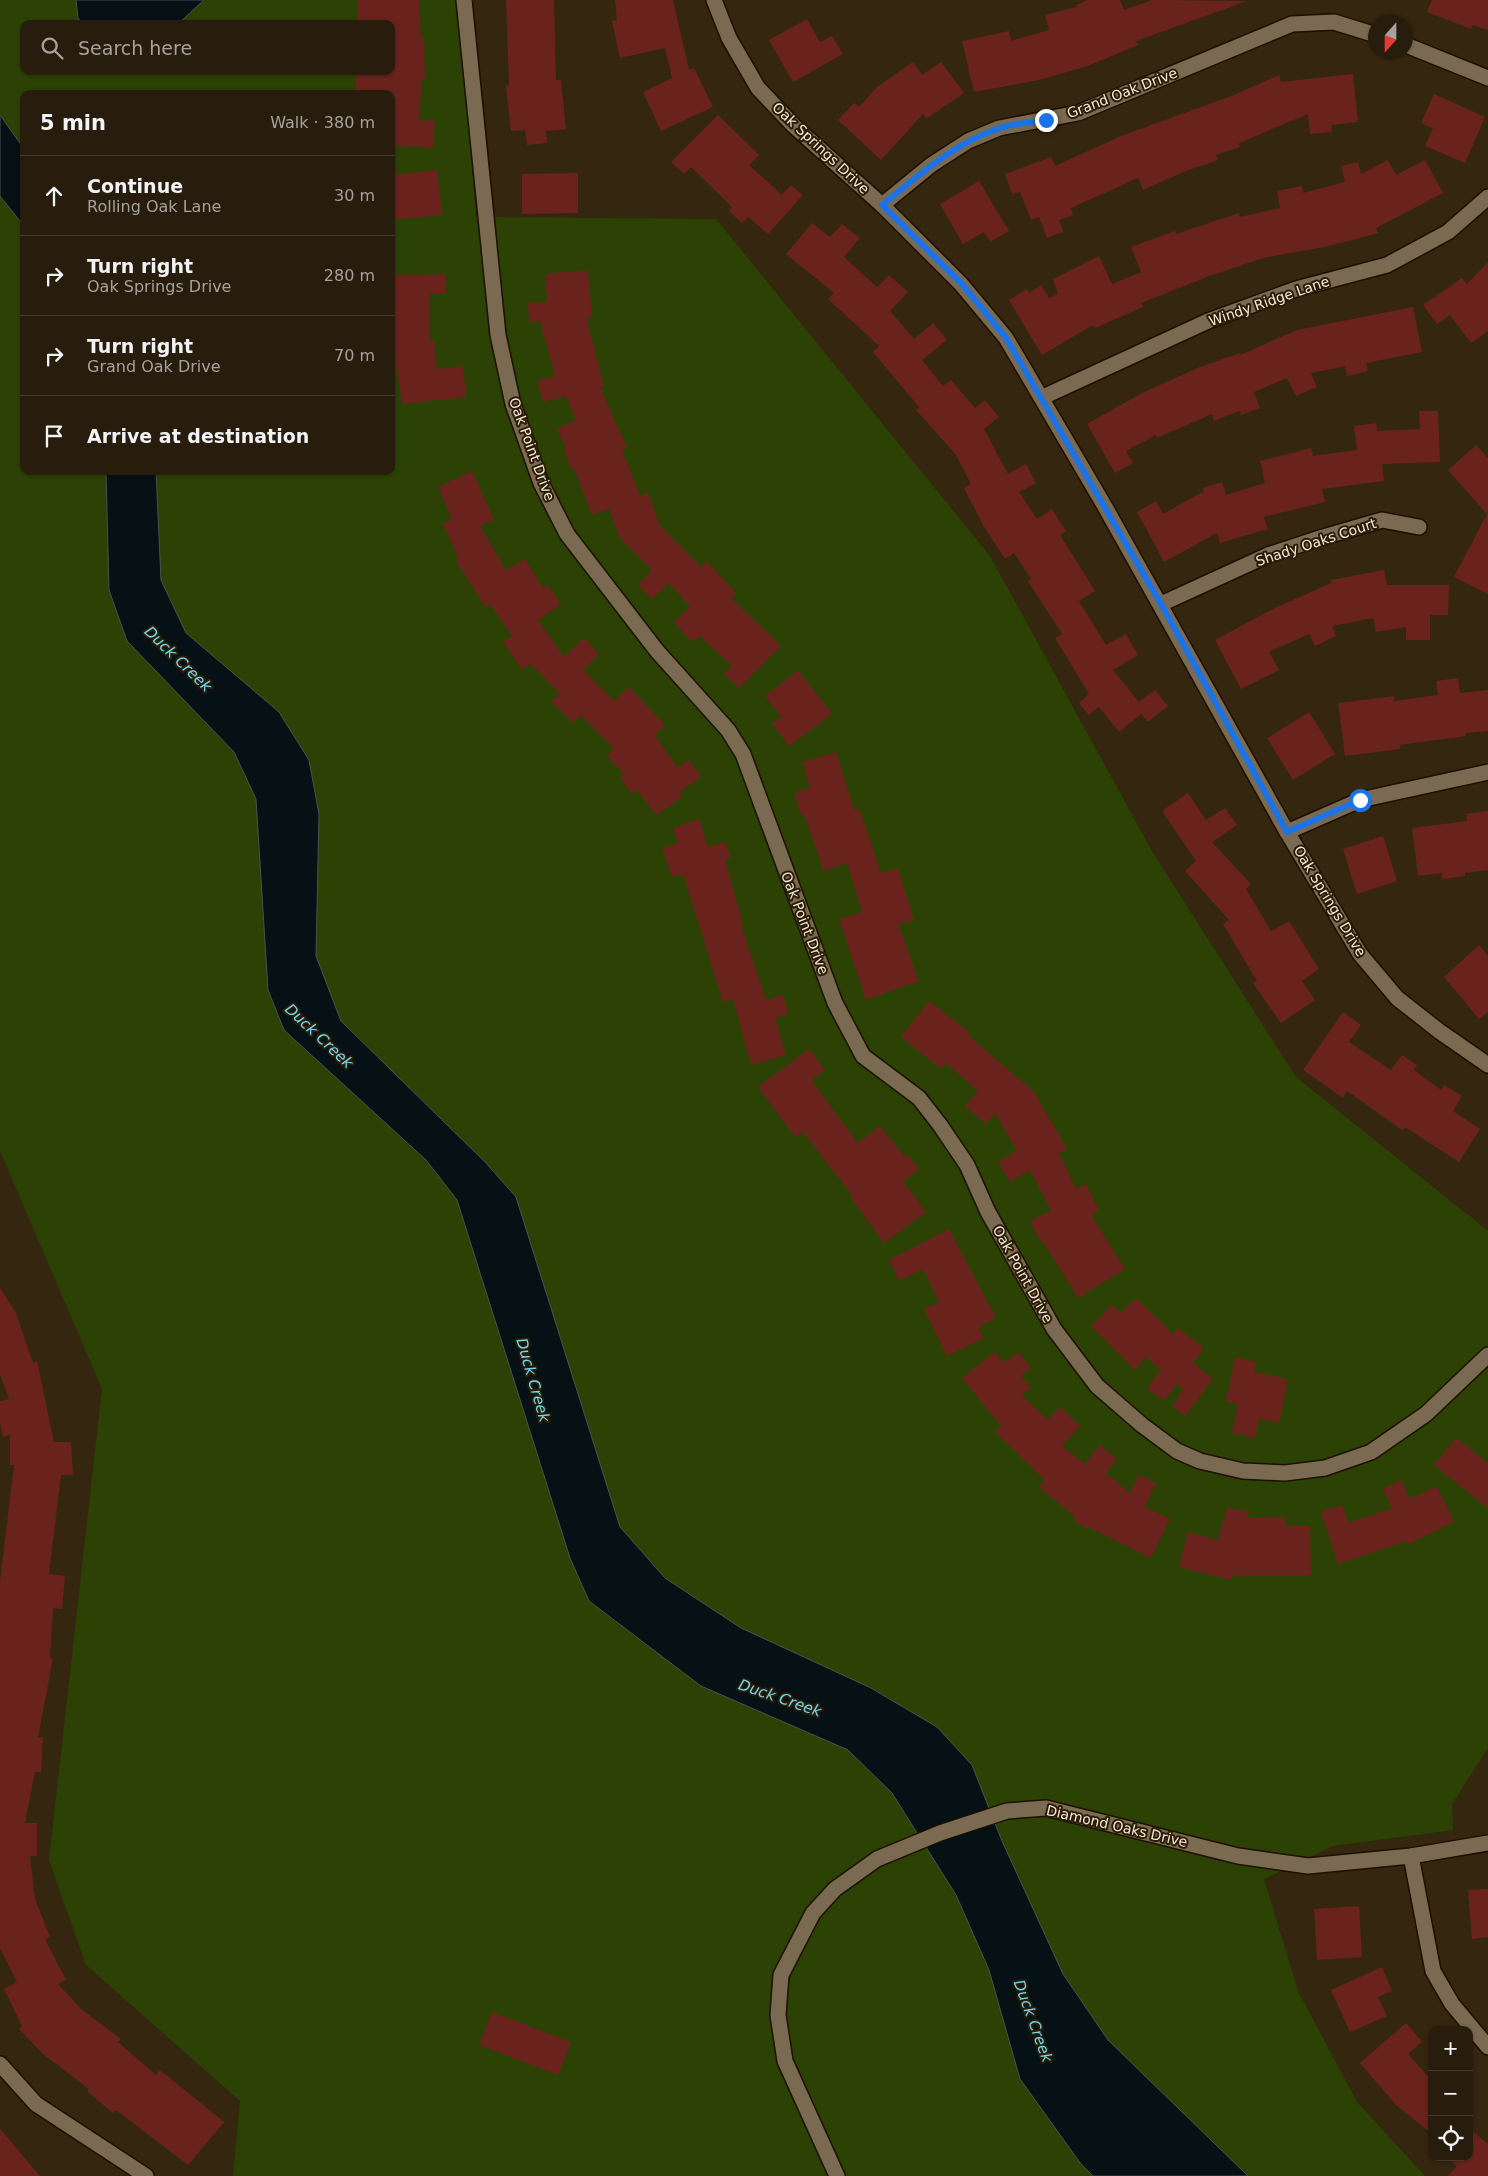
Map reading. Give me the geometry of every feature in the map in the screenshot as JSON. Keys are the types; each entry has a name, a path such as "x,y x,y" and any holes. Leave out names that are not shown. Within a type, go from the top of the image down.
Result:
{"street":[{"name":"Oak Point Drive","path":"464,0 498,336 513,404 541,483 567,534 657,651 728,730 743,754 835,1003 859,1048 864,1056 919,1098 940,1125 967,1166 988,1212 1059,1336 1097,1386 1177,1451 1200,1461 1243,1471 1286,1473 1325,1468 1371,1452 1426,1414 1488,1354"},
{"name":"Oak Springs Drive","path":"714,0 729,38 758,88 794,126 882,205 962,284 1006,338 1043,398 1161,604 1287,832 1360,954 1391,990 1438,1031 1488,1065"},
{"name":"Grand Oak Drive","path":"882,205 931,165 968,141 998,128 1078,113 1292,24 1334,22 1368,32"},
{"path":"1413,48 1488,78"},
{"name":"Windy Ridge Lane","path":"1043,398 1208,321 1296,289 1387,265 1448,232 1488,197"},
{"name":"Shady Oaks Court","path":"1161,604 1268,555 1320,538 1382,520 1419,527"},
{"path":"1287,832 1360,800 1488,772"},
{"name":"Diamond Oaks Drive","path":"836,2176 785,2061 778,2015 781,1975 813,1913 835,1889 853,1874 877,1859 940,1832 1007,1811 1046,1808 1238,1856 1308,1866 1411,1856 1488,1843"},
{"path":"1411,1856 1433,1971 1452,2004 1488,2047"},
{"path":"0,2064 36,2104 146,2176"}],"green space":[{"path":"0,0 459,0 476,217 716,219 990,556 1153,853 1296,1077 1488,1231 1488,1748 1452,1804 1453,1830 1333,1846 1264,1879 1298,1991 1357,2102 1425,2176 233,2176 240,2101 86,1965 49,1860 102,1389 0,1151"}],"water":[{"path":"76,0 204,0 182,20 80,20"},
{"path":"0,115 20,143 20,221 0,196"},
{"name":"Duck Creek","path":"106,475 156,475 161,580 186,633 279,712 309,760 319,814 316,956 341,1021 485,1162 516,1197 620,1527 665,1578 741,1628 871,1688 937,1727 972,1765 1002,1841 1063,1974 1108,2040 1248,2176 1093,2176 1081,2164 1020,2079 989,1970 956,1895 892,1793 848,1750 701,1686 589,1601 570,1558 457,1200 426,1160 284,1030 268,990 256,799 234,752 127,641 109,590"}],"building":[{"path":"357,0 419,0 421,38 424,38 425,79 422,79 419,120 435,121 433,148 395,145 395,90 356,90 356,75 395,75 395,20 358,20"},
{"path":"506,0 554,0 556,80 561,80 566,129 546,131 547,143 527,145 525,130 511,131 506,86 509,85"},
{"path":"615,0 673,0 689,70 694,68 713,107 661,131 643,92 672,78 665,48 620,58 612,21 617,20"},
{"path":"1088,0 1120,0 1124,10 1152,0 1247,1 1136,41 1138,45 1085,67 1039,80 974,92 962,41 1009,31 1011,41 1049,30 1045,15 1077,7 1076,5"},
{"path":"1432,0 1488,0 1488,30 1473,25 1471,29 1427,12"},
{"path":"807,19 820,42 832,36 843,54 793,82 769,40"},
{"path":"913,62 922,75 941,62 964,93 926,119 923,114 881,160 838,120 854,103 859,107 877,87"},
{"path":"1353,74 1358,122 1331,125 1332,132 1310,134 1308,114 1239,143 1240,147 1216,155 1218,160 1186,171 1143,190 1138,178 1071,208 1073,215 1059,220 1063,232 1047,238 1039,217 1031,220 1020,192 1012,194 1005,174 1051,157 1055,166 1121,136 1234,95 1279,75 1281,82"},
{"path":"1434,94 1485,117 1465,163 1425,146 1433,128 1421,123"},
{"path":"718,115 759,155 749,165 782,195 791,185 803,195 768,234 748,217 742,223 729,211 732,207 691,167 684,174 671,162"},
{"path":"1388,160 1396,175 1425,160 1443,193 1376,228 1378,233 1329,246 1263,258 1207,277 1141,303 1143,307 1095,328 1093,325 1042,355 1009,300 1027,289 1029,293 1041,285 1049,298 1058,294 1053,279 1099,256 1112,284 1141,272 1131,247 1175,231 1176,234 1239,213 1240,217 1280,208 1277,191 1302,186 1303,193 1345,182 1341,166 1358,162 1361,174"},
{"path":"437,170 442,215 395,220 395,175"},
{"path":"578,173 578,213 522,214 522,174"},
{"path":"979,181 1009,231 990,242 984,232 963,244 940,204"},
{"path":"812,223 830,237 842,224 860,238 844,257 877,287 889,275 908,292 890,311 914,339 933,323 947,340 922,360 943,386 951,380 975,408 985,400 999,417 984,429 1008,474 1026,464 1036,483 1019,492 1037,519 1052,509 1066,531 1060,535 1095,591 1079,601 1106,645 1126,634 1138,655 1113,670 1139,702 1155,690 1168,706 1148,722 1141,714 1119,732 1099,707 1089,715 1079,703 1089,694 1055,638 1062,634 1028,581 1031,579 1014,553 1005,559 983,525 964,488 971,484 956,455 916,410 919,407 873,352 879,346 828,299 834,293 786,254"},
{"path":"1488,262 1488,331 1471,343 1450,315 1437,324 1423,305 1462,278 1467,284"},
{"path":"588,270 592,317 586,317 604,386 600,387 627,448 622,450 640,496 648,493 660,526 701,567 707,561 736,593 731,598 781,646 739,688 724,674 732,666 700,636 692,642 674,622 690,607 669,583 652,599 638,585 652,570 620,538 609,509 592,515 575,471 573,471 563,450 566,449 557,429 576,420 566,396 543,402 537,381 555,376 540,321 529,322 528,303 547,302 545,274"},
{"path":"446,274 446,294 429,294 429,341 434,340 437,369 463,366 466,397 402,404 395,359 395,275"},
{"path":"1413,307 1422,352 1366,363 1368,371 1347,376 1345,366 1311,373 1317,387 1296,396 1287,378 1254,392 1260,408 1241,415 1240,411 1214,421 1212,414 1157,438 1156,435 1126,451 1133,463 1115,473 1087,424 1144,392 1200,367 1240,353 1240,355 1297,330"},
{"path":"1419,411 1438,411 1440,462 1382,464 1384,481 1322,489 1325,502 1264,517 1268,529 1220,543 1217,533 1164,562 1137,512 1156,501 1163,514 1204,491 1203,488 1222,482 1226,495 1265,483 1260,461 1311,448 1313,456 1357,450 1354,426 1376,423 1377,431 1420,429"},
{"path":"1476,445 1488,458 1488,594 1454,577 1487,514 1448,470"},
{"path":"472,471 494,520 480,526 506,570 525,559 543,588 548,585 561,604 538,620 564,657 584,638 599,654 583,670 614,701 629,687 665,725 655,735 677,767 689,760 701,777 679,792 682,797 656,815 637,790 632,794 620,777 624,774 607,756 614,749 581,715 573,723 551,701 560,694 531,664 522,670 503,642 512,636 490,604 485,607 455,559 458,557 443,523 452,519 438,487"},
{"path":"1384,570 1387,585 1449,585 1448,615 1430,615 1430,640 1406,640 1406,627 1376,632 1373,618 1332,626 1336,636 1315,646 1309,634 1269,652 1279,670 1241,689 1215,640 1275,608 1331,583 1331,580"},
{"path":"798,670 832,714 789,746 772,724 781,717 765,696"},
{"path":"1458,678 1460,693 1488,690 1488,731 1400,745 1400,749 1345,756 1338,703 1394,696 1394,701 1438,695 1436,681"},
{"path":"1309,712 1335,754 1293,780 1267,738"},
{"path":"836,752 854,810 859,808 881,873 898,868 914,920 898,924 919,981 866,1000 839,919 862,912 847,863 824,871 804,814 801,815 794,793 810,788 802,762"},
{"path":"1188,793 1206,820 1225,808 1237,825 1212,842 1251,884 1246,889 1271,931 1289,921 1319,969 1302,981 1315,1000 1281,1023 1253,983 1257,981 1223,924 1229,920 1185,871 1196,861 1162,811"},
{"path":"1488,811 1488,870 1442,879 1442,873 1418,876 1412,828 1467,821 1466,814"},
{"path":"699,819 708,847 725,842 731,858 725,860 743,924 741,925 766,1000 783,995 788,1014 775,1018 786,1055 751,1065 733,999 723,1002 683,874 672,877 662,848 678,843 673,828"},
{"path":"1383,836 1397,881 1357,894 1343,849"},
{"path":"1479,945 1488,956 1488,1012 1479,1019 1444,977"},
{"path":"929,1001 970,1033 968,1035 1034,1092 1067,1149 1059,1153 1076,1189 1086,1184 1099,1211 1091,1215 1125,1269 1078,1298 1042,1240 1040,1241 1030,1221 1051,1211 1030,1170 1010,1182 998,1162 1017,1151 995,1113 986,1124 965,1106 978,1091 946,1063 941,1069 901,1037"},
{"path":"1343,1012 1361,1025 1349,1042 1391,1070 1402,1055 1417,1065 1414,1070 1441,1090 1444,1085 1462,1096 1453,1111 1480,1129 1459,1162 1405,1127 1402,1130 1347,1091 1343,1098 1303,1070"},
{"path":"809,1049 825,1070 811,1080 858,1143 880,1126 905,1157 908,1155 919,1169 903,1181 926,1212 884,1243 850,1197 852,1195 803,1132 795,1137 758,1087"},
{"path":"949,1229 996,1318 978,1327 984,1338 947,1356 924,1309 939,1302 923,1269 899,1281 889,1260"},
{"path":"0,1288 16,1313 33,1363 37,1361 54,1442 71,1442 73,1475 61,1475 49,1574 65,1576 62,1609 53,1608 50,1658 53,1659 38,1737 43,1737 41,1772 35,1772 25,1823 37,1823 37,1856 30,1856 35,1899 50,1937 45,1939 66,1980 58,1984 81,2009 121,2039 118,2042 156,2075 160,2070 224,2122 188,2165 116,2110 113,2113 87,2091 89,2089 43,2054 19,2029 22,2026 4,1989 17,1982 0,1948 0,1581 14,1465 10,1465 10,1435 3,1437 0,1423 0,1401 9,1399 0,1374"},
{"path":"1136,1298 1173,1334 1178,1328 1204,1348 1193,1363 1213,1379 1185,1416 1173,1407 1183,1388 1177,1384 1164,1401 1147,1388 1161,1370 1146,1357 1135,1370 1091,1326 1112,1305 1121,1313"},
{"path":"995,1352 1004,1363 1018,1352 1031,1367 1021,1376 1031,1388 1021,1395 1048,1420 1060,1407 1080,1426 1062,1446 1085,1464 1100,1445 1117,1459 1106,1473 1130,1493 1139,1475 1156,1483 1145,1507 1170,1519 1151,1558 1088,1527 1086,1529 1073,1519 1075,1517 1039,1487 1045,1480 995,1432 1001,1426 962,1378"},
{"path":"1235,1357 1256,1362 1254,1372 1288,1379 1279,1423 1259,1419 1255,1438 1232,1433 1238,1404 1226,1402"},
{"path":"1456,1438 1488,1463 1488,1508 1434,1465"},
{"path":"1401,1480 1410,1499 1437,1486 1454,1522 1409,1544 1407,1541 1338,1564 1321,1512 1342,1505 1348,1523 1392,1508 1383,1489"},
{"path":"1227,1507 1249,1512 1247,1518 1285,1517 1285,1526 1310,1526 1311,1575 1232,1575 1231,1580 1179,1567 1188,1532 1218,1540"},
{"path":"1488,1889 1488,1937 1472,1939 1468,1890"},
{"path":"1359,1906 1362,1957 1317,1960 1314,1909"},
{"path":"1382,1967 1392,1991 1378,1997 1387,2016 1350,2032 1331,1990"},
{"path":"492,2012 571,2042 558,2075 479,2045"},
{"path":"1406,2023 1422,2042 1408,2054 1428,2076 1428,2131 1396,2105 1360,2063"},
{"path":"0,2129 40,2176 0,2176"},
{"path":"1473,2131 1488,2144 1488,2176 1448,2176 1457,2166 1451,2161 1473,2161"}],"route":[{"path":"1046,120 998,128 968,141 931,165 882,205 962,284 1006,338 1043,398 1161,604 1287,832 1360,800"}]}
